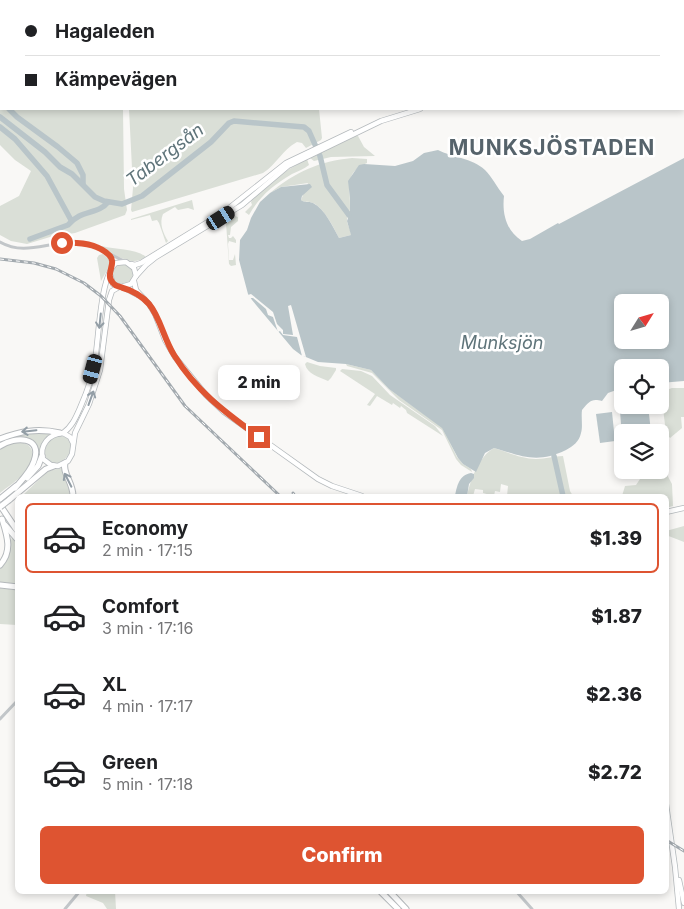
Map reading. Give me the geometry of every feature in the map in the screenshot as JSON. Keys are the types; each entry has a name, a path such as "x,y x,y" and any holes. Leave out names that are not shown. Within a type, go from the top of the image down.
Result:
{"highway":[{"path":"0,439 33,430 62,433"},
{"path":"0,446 20,439 29,442 35,449 32,467 15,488"},
{"path":"0,499 32,473 42,456"},
{"path":"65,463 64,469 72,486 73,494"},
{"path":"16,494 46,469 54,466"},
{"path":"15,495 0,506 15,528"},
{"path":"1,518 15,536"},
{"path":"0,565 8,548 7,536 1,518"},
{"path":"0,585 15,587"},
{"path":"383,894 398,909"},
{"path":"392,894 406,909"}],"main road":[{"path":"313,152 286,163 224,212 141,263 135,265 124,261 112,267 102,298 96,360 90,382 72,425 62,433 48,439 43,447 42,456 45,462 54,466 65,463 72,454 75,433 89,404 100,370 109,300 112,292 121,287 130,286 150,261 242,205 288,166 386,117 410,110"},
{"path":"329,144 381,121 417,110"},
{"path":"131,264 134,268 136,290 156,314 162,333 175,358 217,406 318,479 356,494"},
{"path":"110,274 112,282 145,299"},
{"path":"62,433 70,437 74,443"},
{"path":"669,511 684,508"},
{"path":"669,825 679,909"},
{"path":"675,866 684,903"}],"street":[{"path":"0,242 23,249 74,242 84,244 124,261"},
{"path":"107,254 111,258 112,267"},
{"path":"0,719 15,703"},
{"path":"65,909 78,894"},
{"path":"519,894 532,909"}],"shaded area":[{"path":"0,110 123,110 124,189 127,210 125,215 75,233 50,237 27,244 11,241 0,235 0,206 19,196 31,171 15,160 0,145"},
{"path":"129,110 319,110 321,140 306,148 302,143 297,142 287,149 263,173 132,212 133,188"},
{"path":"358,136 364,147 375,156 331,157 314,161 310,158"},
{"path":"352,158 367,159 367,163 354,171 351,176 349,188 350,209 347,220 351,235 339,238 321,209 313,203 301,200 308,183 281,187 270,193 298,173 329,162"},
{"path":"307,159 309,165 273,187 262,197 249,215 245,212 252,205 251,202 254,197 286,171"},
{"path":"192,200 194,210 188,208 178,210 175,207 163,214 163,231 168,241 166,243 159,223 157,220 152,221 150,215 131,220 131,219"},
{"path":"235,216 238,217 238,221 231,227 230,235 228,235 229,238 233,236 236,240 236,243 229,241 228,244 229,260 233,260 235,254 236,265 231,266 229,264 226,223"},
{"path":"102,246 137,252 146,257 136,261 125,260 104,250"},
{"path":"103,254 110,260 110,265 101,281 97,258"},
{"path":"123,263 131,266 134,274 131,282 123,285 115,282 112,274 115,266"},
{"path":"307,362 336,368 336,370 328,381 311,373 306,367 305,364"},
{"path":"346,364 371,370 389,389 442,427 457,457 472,472 461,465 456,459 442,430 399,400 372,373 347,366"},
{"path":"342,369 361,371 372,376 390,395 435,426 443,436 407,413 401,406 400,408 393,403 392,405 377,396 370,406 367,405 375,394 340,371"},
{"path":"684,388 684,417 681,417 682,428 670,438 669,424 665,424 664,414 669,414 669,389"},
{"path":"23,433 51,433 42,445 34,467 37,455 29,439 16,437 0,443 0,441"},
{"path":"57,436 68,439 71,443 71,448 65,458 53,464 46,457 45,449 49,442"},
{"path":"16,442 21,442 30,447 33,458 27,470 0,493 0,449"},
{"path":"494,448 531,459 563,456 572,494 507,494 508,486 501,484 500,492 495,491 494,494 487,494 483,493 483,490 475,489 474,494 467,494 473,476 489,452"},
{"path":"61,468 68,482 70,494 24,494 48,471"},
{"path":"669,478 672,484 673,506 669,507 669,494 623,494 625,486 636,485 640,479"},
{"path":"684,526 684,542 669,536 669,530"},
{"path":"12,537 15,542 15,585 0,583 0,568 8,557"},
{"path":"0,588 15,590 15,625 0,624"},
{"path":"86,894 115,894 116,909 107,909 103,903 86,896"}],"water":[{"name":"Munksjön","path":"438,150 480,166 490,176 504,196 506,221 512,232 522,241 530,239 684,158 684,381 669,382 669,359 614,359 614,391 608,393 602,401 593,400 584,407 582,410 580,436 571,447 556,454 538,458 521,456 494,448 485,453 476,472 463,464 458,458 442,428 389,389 371,370 346,364 318,362 301,355 293,349 248,294 239,260 240,240 247,230 260,202 270,193 281,187 310,184 312,187 302,196 301,200 313,203 321,209 339,238 351,235 347,221 350,213 348,181 359,165 395,166 413,161 424,153"},
{"path":"612,412 614,441 600,443 596,414"},
{"path":"620,414 649,414 650,424 621,424"},
{"path":"467,474 474,474 474,478 469,484 467,494 456,494 461,479"}],"pier":[{"path":"251,294 273,312 277,324 283,330 283,334 293,335 288,306 291,305 306,357 302,356 297,337 283,335 280,331 278,332 273,317 268,315 266,309 253,298 250,298 248,295"}],"waterway":[{"path":"10,110 77,163 83,175 83,184"},
{"name":"Tabergsån","path":"0,117 45,152 60,167 72,174 95,197 104,201 122,204 142,196 211,142 229,123 234,121 304,127 309,131 320,156 327,185 349,215"},
{"path":"0,127 15,139 47,176 71,220"},
{"path":"30,239 68,225 78,216 99,209 108,202"},
{"path":"554,456 563,494"}],"railway":[{"path":"0,259 34,263 56,269 84,283 101,296 120,316 185,406 278,494"},
{"path":"669,842 684,851"}],"district":[{"name":"MUNKSJÖSTADEN","path":"552,148"}],"route":[{"path":"62,243 74,242 84,244 109,255 112,262 110,278 113,284 145,299 156,314 162,333 175,358 217,406 259,437"}]}
